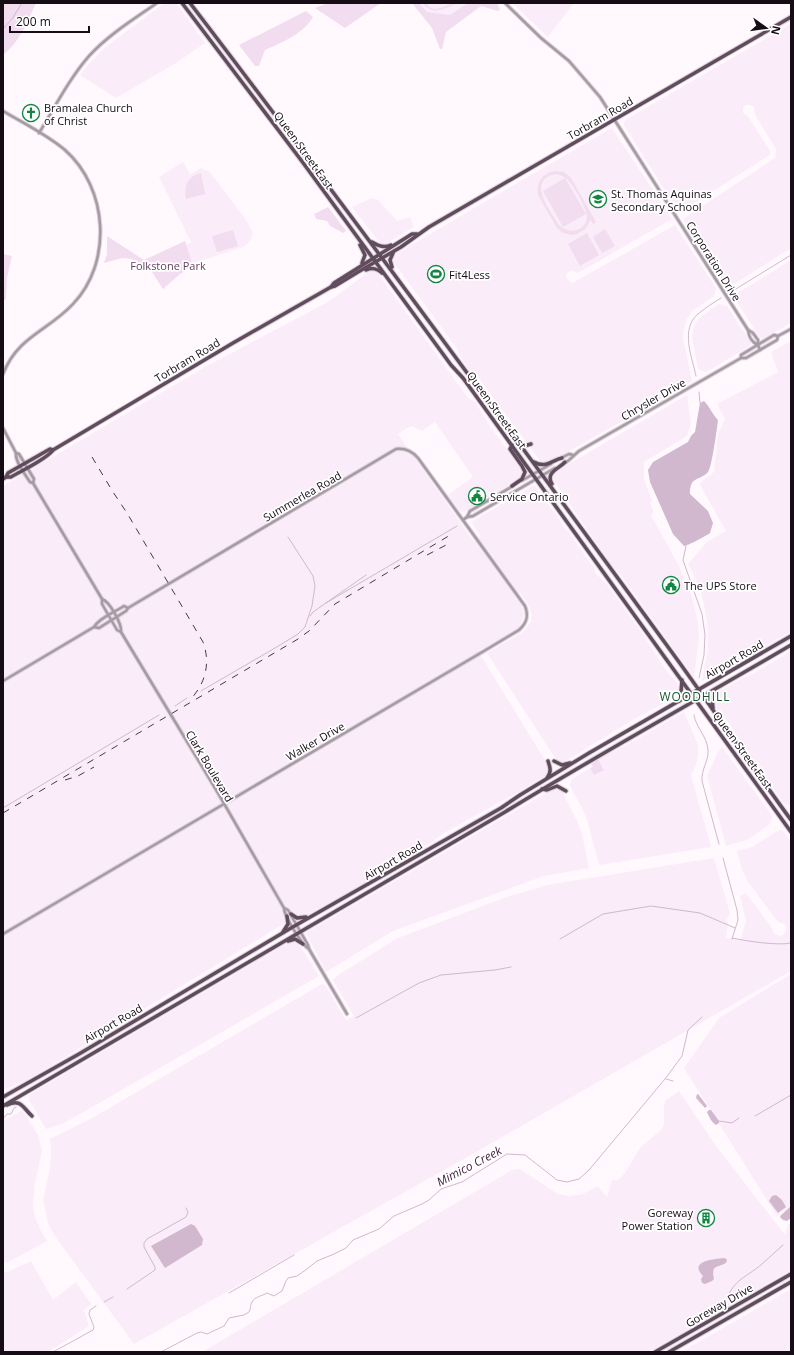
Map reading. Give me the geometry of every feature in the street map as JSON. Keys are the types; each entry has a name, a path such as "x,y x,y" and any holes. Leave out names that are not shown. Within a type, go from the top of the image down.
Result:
{"main road":[{"name":"Queen Street East","path":"190,3 400,281 713,709 791,820"},
{"name":"Queen Street East","path":"182,4 512,445 791,832"},
{"name":"Torbram Road","path":"331,286 335,286 344,281 383,258 414,238 417,234 791,17"},
{"path":"349,273 363,262 365,255 363,249 350,231 350,228"},
{"path":"365,234 374,243 386,246 404,237 408,237"},
{"name":"Torbram Road","path":"5,478 11,477 27,468 52,453 53,450 331,286 349,273 412,234 417,234"},
{"path":"400,281 401,278 392,267 390,260 392,255 401,246"},
{"path":"344,281 347,281 372,268 380,271 390,282"},
{"path":"519,443 524,446 531,444 526,453 536,463 548,465 562,458"},
{"path":"512,445 510,449 524,468 525,472 522,479 512,486"},
{"name":"Torbram Road","path":"5,478 8,473 20,466 50,449 53,450"},
{"path":"558,497 559,494 550,482 550,476 553,471 565,462"},
{"name":"Airport Road","path":"3,1097 79,1054 277,936 494,812 576,761 791,636"},
{"name":"Airport Road","path":"3,1107 542,789 791,645"},
{"path":"679,701 682,680"},
{"path":"713,709 712,699 715,690"},
{"path":"542,782 548,776 550,771 548,761"},
{"path":"554,761 562,765 576,761"},
{"path":"749,773 752,774 757,780 762,780"},
{"path":"542,789 547,790 557,786 566,791"},
{"path":"291,914 296,918 301,919 311,914 314,915"},
{"path":"277,936 286,929 288,924 287,916"},
{"path":"278,944 282,945 294,939 303,944"},
{"path":"3,1107 13,1103 19,1103 22,1104 32,1116"},
{"name":"Goreway Drive","path":"655,1352 791,1274"},
{"name":"Goreway Drive","path":"669,1352 791,1282"}],"street":[{"path":"39,133 68,84 90,55 106,40 157,3"},
{"name":"Corporation Drive","path":"505,3 568,62 591,86 615,120 748,330 749,336 754,343 758,344"},
{"path":"3,111 65,151 77,163 87,178 100,218 100,242 94,271 89,282 79,297 65,312 28,339 17,350 6,365 3,374"},
{"name":"Chrysler Drive","path":"467,517 473,516 543,476 572,459 574,455 594,442 741,358 746,358 760,350 777,340 778,336 791,328"},
{"name":"Corporation Drive","path":"748,330 753,333 758,340 760,350"},
{"name":"Chrysler Drive","path":"741,358 741,355 758,344 774,335 778,336"},
{"name":"Clark Boulevard","path":"3,428 16,453 19,454 34,479 33,483"},
{"name":"Summerlea Road","path":"94,627 99,628 126,611 128,608 396,450 400,449 414,453 463,520"},
{"name":"Clark Boulevard","path":"16,453 15,457 20,466 30,482 33,483 102,599 106,601 122,627 121,632"},
{"name":"Chrysler Drive","path":"467,517 470,511 512,486 569,454 574,455"},
{"path":"463,520 467,517"},
{"name":"Walker Drive","path":"3,934 484,651 523,626 528,616 525,606 463,520"},
{"name":"Clark Boulevard","path":"102,599 102,604 108,616 117,630 121,632 224,803 284,908 284,912 295,926"},
{"name":"Summerlea Road","path":"3,681 94,627 97,623 113,612 124,606 128,608"},
{"name":"Clark Boulevard","path":"284,908 291,914 303,944 309,949"},
{"name":"Clark Boulevard","path":"298,933 347,1014"}],"shaded area":[{"path":"164,3 176,3 205,43 176,63 116,98 80,75 106,47"},
{"path":"419,3 468,3 450,15 427,12"},
{"path":"512,3 574,3 548,37"},
{"path":"791,24 791,248 728,288 683,219 775,158 776,149 755,115 754,107 746,105 743,108 743,113 748,116 770,151 770,155 679,213 624,123 625,120"},
{"path":"612,128 672,219 578,273 570,271 566,275 567,279 572,283 576,281 675,225 716,288 714,296 692,311 687,319 684,329 683,338 692,381 548,463 543,463 475,373 469,370 458,350 392,260 395,255"},
{"path":"183,162 190,174 201,168 210,172 246,220 253,233 251,239 243,247 200,261 193,266 185,245 191,242 159,177"},
{"path":"372,198 378,200 397,221 410,217 414,227 387,243 380,243 352,207"},
{"path":"791,260 791,323 763,339 760,338 733,296"},
{"path":"371,270 376,271 468,398 475,402 490,426 522,470 520,479 462,512 448,495 473,477 435,422 422,431 411,426 398,434 474,542 481,536 471,522 535,486 594,568 595,573 606,583 644,636 665,669 677,683 678,692 675,697 631,721 564,762 562,763 557,761 487,653 523,632 531,622 532,615 530,609 520,593 515,596 522,606 524,614 518,628 478,651 548,765 547,774 522,790 444,833 432,842 375,874 365,883 348,893 305,916 298,916 285,923 42,1071 3,1090 3,486 205,367 328,302"},
{"path":"719,304 727,306 751,343 750,346 706,372 698,369 692,339 693,330 696,322 702,316"},
{"path":"791,341 791,631 702,681 708,650 708,628 699,586 688,564 707,542 726,531 700,485 701,482 714,472 718,434 725,419 717,404 778,372 771,352"},
{"path":"687,395 691,423 687,436 644,462 644,479 652,501 650,503 654,513 651,515 679,566 692,597 698,623 699,638 694,677 621,575 611,564 552,478 555,472"},
{"path":"704,401 718,420 713,455 710,469 705,475 693,481 690,488 690,494 708,511 713,523 710,533 697,541 684,546 673,534 650,482 648,470 653,462 688,442 695,432 700,403"},
{"path":"791,651 791,806 783,802 732,727 717,709 715,700 720,691 753,674"},
{"path":"684,712 698,745 696,765 691,775 711,847 599,865 586,816 570,786 571,780 590,768 594,775 604,769 598,759 627,745"},
{"path":"722,747 771,814 772,819 769,825 749,839 726,846 707,776 718,752"},
{"path":"553,789 562,791 577,821 582,834 589,868 544,876 393,931 326,972 306,933"},
{"path":"779,830 783,831 791,842 791,971 478,1151 134,1344 54,1235 48,1223 43,1200 50,1168 50,1139 94,1117 322,984 325,985 346,1020 354,1016 333,980 338,975 398,938 501,899 547,885 714,858 730,913 726,921 728,922 726,938 740,940 746,921 740,896 746,893 772,928 774,934 779,936 783,935 786,931 786,926 783,923 778,922 748,882 742,870 737,851 752,847"},
{"path":"290,942 299,944 319,976 75,1117 62,1124 46,1129 29,1100 29,1095"},
{"path":"791,974 791,1205 777,1216 684,1068 719,1018"},
{"path":"679,1091 716,1146 785,1235 788,1225 791,1223 791,1270 648,1352 202,1352 512,1170 520,1169 558,1194 570,1196 583,1194 598,1186 607,1197 612,1180 618,1180 625,1173 640,1148 662,1129 664,1124 664,1107 666,1100"},
{"path":"697,1094 707,1106 705,1108 696,1098"},
{"path":"22,1110 38,1135 42,1151 35,1183 33,1203 35,1217 47,1241 7,1263 3,1261 3,1122"},
{"path":"711,1110 719,1121 716,1125 707,1112"},
{"path":"776,1195 782,1200 786,1207 778,1213 769,1201 772,1196"},
{"path":"791,1206 791,1218 787,1221 783,1220 780,1217 781,1215"},
{"path":"191,1224 195,1226 203,1239 202,1245 165,1268 151,1246"},
{"path":"725,1258 727,1260 726,1263 714,1269 714,1279 705,1284 702,1283 701,1279 703,1276 699,1271 700,1264 709,1260"},
{"path":"31,1261 53,1300 76,1282 91,1304 84,1310 89,1326 48,1352 3,1352 3,1272 7,1272"},
{"path":"791,1289 791,1352 681,1352"}],"green space":[{"path":"3,3 36,3 19,38 3,55"},
{"path":"328,3 381,3 345,28 315,8"},
{"path":"412,3 419,3 427,12 450,15 468,3 497,3 500,9 498,11 481,6 446,32 442,49 440,49 432,28"},
{"path":"423,3 426,3 429,7 437,9 457,3 444,9 431,10"},
{"path":"306,11 313,17 309,23 292,37 265,50 259,66 255,66 239,45"},
{"path":"550,172 564,172 571,178 596,222 593,224 591,220 585,229 572,235 563,233 557,228 538,195 538,186 541,179","holes":["555,174 564,177 570,182 585,208 587,217 586,222 580,229 571,231 563,228 559,225 546,204 541,189 542,183 546,178"]},
{"path":"201,173 205,194 186,199 185,190 188,182 193,176"},
{"path":"565,178 586,214 563,227 543,191"},
{"path":"328,207 346,231 343,233 330,226 327,221 316,219 314,214"},
{"path":"605,229 615,246 602,253 593,237"},
{"path":"233,230 238,246 217,252 212,236"},
{"path":"587,233 599,255 580,266 568,244"},
{"name":"Folkstone Park","path":"107,236 144,260 185,241 193,266 180,274 163,289 152,272 132,259 122,258 104,263 107,254"},
{"path":"3,254 12,256 7,278 6,299 3,301"},
{"path":"598,759 604,770 594,775 590,768 593,767 591,764"}],"waterway":[{"path":"3,29 12,19 22,3"},
{"name":"Mimico Creek","path":"731,292 791,255"},
{"name":"Mimico Creek","path":"696,376 689,344 688,335 690,327 698,314 721,298"},
{"name":"Mimico Creek","path":"699,392 700,403"},
{"path":"326,603 457,526"},
{"path":"201,691 298,634 305,627 312,606 315,586 313,576 288,537"},
{"name":"Mimico Creek","path":"686,546 683,560 702,614 705,635 704,655 699,678"},
{"path":"310,616 313,612 366,575"},
{"path":"175,706 187,698"},
{"path":"3,808 159,715"},
{"name":"Mimico Creek","path":"694,715 695,720 704,736 708,750 702,781 719,844"},
{"name":"Mimico Creek","path":"723,858 737,910 738,920 732,939"},
{"path":"560,939 603,914 651,906 700,913 735,928"},
{"path":"732,938 770,944 791,943"},
{"path":"356,1018 419,983 441,975 511,967"},
{"name":"Mimico Creek","path":"161,1352 197,1333 201,1332 207,1334 224,1326 229,1318 244,1315 249,1312 251,1303 256,1298 267,1293 274,1296 282,1291 288,1278 297,1276 317,1261 346,1248 353,1240 379,1229 394,1216 422,1204 441,1189 462,1182 507,1154 525,1155 557,1180 567,1182 579,1179 589,1170 665,1079 682,1056 688,1030 702,1017"},
{"path":"666,1079 673,1081"},
{"path":"755,1116 791,1095"},
{"path":"3,1119 7,1114 11,1114 16,1107"},
{"path":"719,1121 732,1123 739,1118"},
{"path":"127,1289 155,1270 155,1267 144,1247 144,1243 147,1239 186,1217 188,1212 186,1208"},
{"path":"724,1307 727,1298 735,1285 783,1245"},
{"path":"229,1293 294,1255"},
{"path":"104,1302 113,1297"},
{"path":"53,1352 93,1330 94,1327 89,1314 90,1310 96,1306"}],"railway":[{"path":"92,457 127,513 203,642 206,658 205,673 203,680 190,700"},
{"path":"3,813 298,639 309,631 335,604 452,534"},
{"path":"427,555 448,544"},
{"path":"65,780 78,776 94,767"}],"place":[{"name":"Bramalea Church of Christ","path":"31,113"},
{"name":"St. Thomas Aquinas Secondary School","path":"598,199"},
{"name":"Fit4Less","path":"436,274"},
{"name":"Service Ontario","path":"477,496"},
{"name":"The UPS Store","path":"671,585"},
{"name":"Goreway Power Station","path":"706,1218"}],"district":[{"name":"WOODHILL","path":"695,696"}]}
